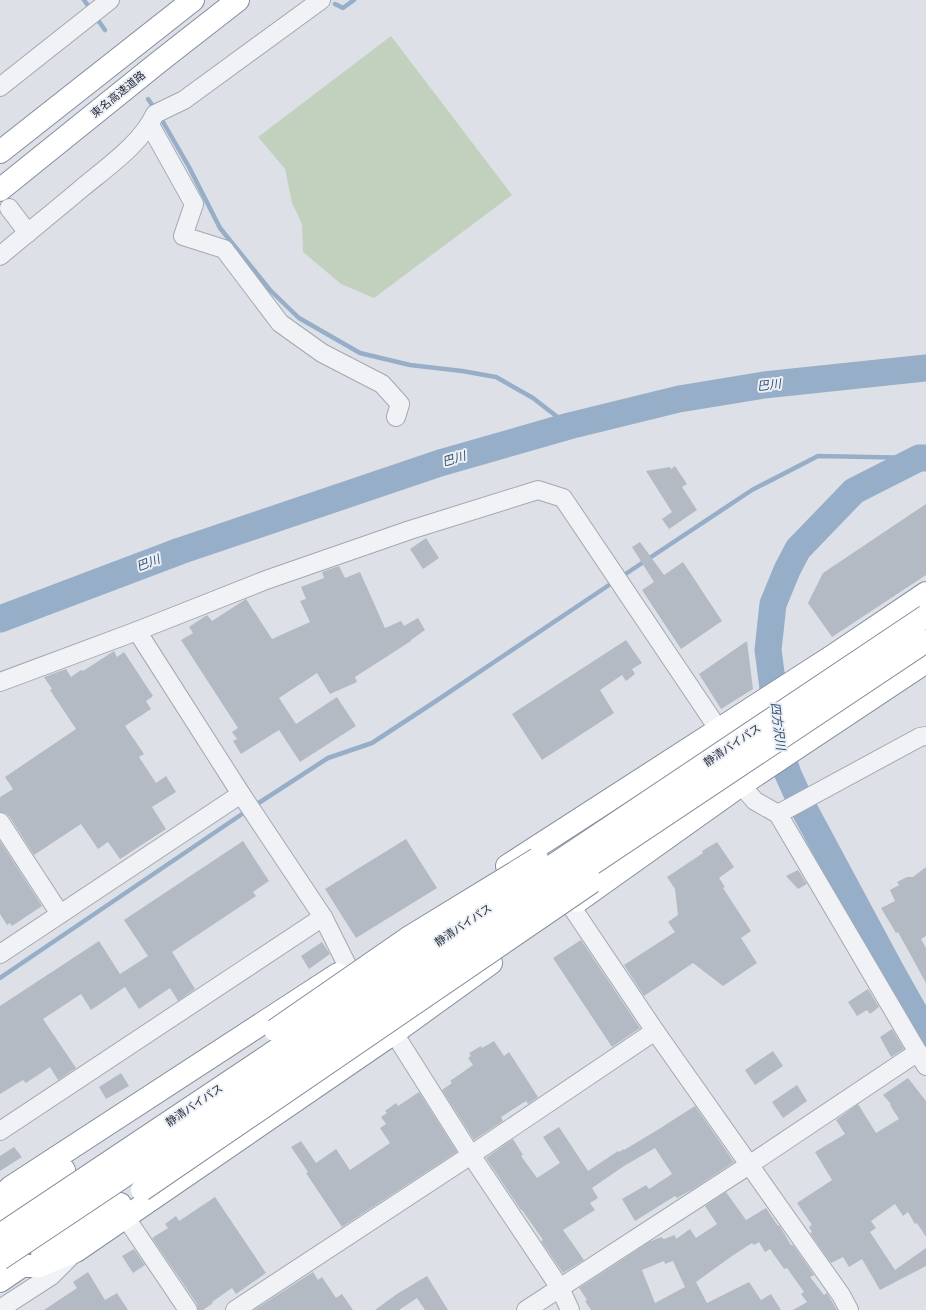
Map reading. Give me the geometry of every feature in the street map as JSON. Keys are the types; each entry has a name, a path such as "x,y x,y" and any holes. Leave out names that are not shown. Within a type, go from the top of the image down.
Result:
{"highway":[{"path":"0,152 193,0"},
{"name":"東名高速道路","path":"5,199 160,60 238,0"},
{"path":"0,1196 11,1187 348,967 714,733 926,594"},
{"name":"静清バイパス","path":"0,1235 926,616"},
{"name":"静清バイパス","path":"0,1259 926,641"},
{"path":"22,1266 39,1266 76,1251 126,1218 394,1033 741,785 926,662"},
{"path":"0,1216 89,1152 275,1030 408,938 615,810 712,759"},
{"path":"0,1281 142,1190 663,834 742,764"}],"street":[{"path":"0,87 110,0"},
{"path":"0,256 112,163 158,116 184,100 321,0"},
{"path":"158,116 194,204 183,236 224,249 280,323 322,353 382,384 400,404 396,417"},
{"path":"5,199 28,233"},
{"path":"0,682 274,577 410,530 538,490 563,498 714,733 741,785 755,801 782,811 922,1059 749,1165 526,1310"},
{"path":"137,630 240,794 323,917 348,967 394,1033 471,1155 560,1288 570,1310"},
{"path":"782,811 920,737 926,736"},
{"path":"0,954 240,794"},
{"path":"0,822 60,914"},
{"path":"571,906 655,1031 841,1295 849,1310"},
{"path":"0,1131 323,917"},
{"path":"236,1310 471,1155 655,1031"},
{"path":"126,1218 188,1310"},
{"path":"0,1309 51,1276 76,1251"}],"green space":[{"path":"391,36 512,195 374,298 341,284 303,252 302,224 292,203 285,169 258,137"}],"building":[{"path":"675,466 687,484 682,487 697,510 669,529 662,519 672,512 646,471 670,467 671,469"},
{"path":"926,504 926,575 832,637 808,603 823,573"},
{"path":"426,538 439,558 423,569 410,549"},
{"path":"640,542 664,575 683,562 722,621 681,649 642,590 654,582 632,547"},
{"path":"339,566 345,578 360,572 385,628 401,621 404,626 418,618 425,630 411,641 355,677 357,682 330,694 317,673 279,698 296,724 337,697 356,726 300,762 279,730 241,754 233,741 237,739 232,732 238,728 181,640 193,633 189,627 207,615 212,621 246,599 272,639 310,622 300,601 306,599 301,587 324,578 322,572"},
{"path":"626,640 642,663 632,669 635,674 626,681 622,675 600,690 614,713 542,760 512,714"},
{"path":"747,641 753,689 721,709 699,674"},
{"path":"114,651 117,657 124,652 153,696 146,701 151,709 125,726 144,754 139,757 156,783 166,776 176,792 152,807 166,829 120,859 108,842 98,849 81,824 34,855 9,816 0,812 0,797 13,789 5,777 76,729 50,690 52,689 44,677 66,669 71,677"},
{"path":"406,839 437,888 356,938 325,889"},
{"path":"0,841 42,906 12,926 10,923 7,925 0,914"},
{"path":"243,841 269,881 253,892 256,896 172,952 195,989 178,1001 170,988 139,1009 125,987 91,1010 81,994 43,1019 76,1068 58,1080 50,1067 26,1083 23,1080 0,1094 0,1006 99,941 120,974 148,956 124,920"},
{"path":"717,842 734,867 719,878 725,887 723,888 751,931 741,938 757,963 723,986 693,963 644,996 624,965 675,932 668,922 678,915 675,889 667,877 703,853 702,851"},
{"path":"926,867 926,936 921,939 926,948 926,983 898,932 896,933 881,908 895,901 890,890 899,885 897,882 907,877 913,877"},
{"path":"798,870 807,884 798,889 786,876"},
{"path":"581,940 640,1028 612,1047 553,958"},
{"path":"322,942 330,954 309,969 301,956"},
{"path":"868,989 879,1007 870,1014 867,1010 857,1016 848,1002"},
{"path":"892,1029 904,1049 891,1057 880,1037"},
{"path":"494,1041 504,1056 509,1052 538,1097 528,1104 526,1101 501,1117 503,1121 474,1140 442,1090 452,1083 450,1081 473,1065 468,1058 471,1056 469,1053"},
{"path":"773,1051 783,1066 755,1085 745,1070"},
{"path":"121,1073 129,1086 106,1099 99,1087"},
{"path":"908,1078 926,1101 926,1237 917,1223 915,1224 908,1212 903,1216 895,1204 871,1221 876,1228 870,1232 895,1270 926,1248 926,1266 880,1290 862,1259 849,1267 843,1257 831,1263 810,1233 812,1232 809,1227 812,1225 797,1203 832,1180 815,1152 845,1134 836,1120 858,1104 876,1133 899,1119 890,1105 891,1104 883,1095"},
{"path":"797,1085 807,1101 783,1118 772,1102"},
{"path":"419,1092 457,1152 342,1227 306,1173 308,1172 291,1147 301,1141 316,1163 336,1149 350,1170 390,1143 380,1128 386,1124 381,1117 387,1113 385,1111 396,1103 398,1106"},
{"path":"695,1106 734,1162 693,1189 677,1198 675,1196 635,1221 622,1199 646,1185 649,1189 672,1174 655,1148 624,1166 592,1188 598,1198 590,1203 595,1210 563,1230 584,1260 563,1273 541,1241 543,1240 486,1158 513,1139 523,1155 521,1156 537,1178 560,1163 543,1137 559,1127 588,1171 618,1151 624,1150"},
{"path":"14,1147 22,1157 0,1171 0,1156"},
{"path":"726,1192 746,1220 766,1208 778,1226 779,1225 791,1245 793,1245 814,1275 810,1277 824,1295 827,1293 837,1310 793,1310 807,1302 801,1294 804,1292 787,1268 784,1269 770,1249 765,1252 759,1242 754,1245 752,1243 696,1282 707,1303 749,1282 761,1300 771,1294 781,1310 591,1310 585,1301 587,1300 579,1288 649,1242 661,1237 664,1239 675,1235 676,1239 690,1229 696,1238 717,1224 705,1206","holes":["664,1261 665,1264 673,1261 685,1287 655,1303 642,1270"]},
{"path":"215,1197 266,1273 236,1294 232,1288 203,1310 198,1310 197,1304 152,1238 168,1228 165,1224 176,1216 179,1221"},
{"path":"134,1249 145,1265 133,1273 122,1256"},
{"path":"88,1272 105,1300 117,1293 128,1310 44,1310 77,1288 73,1282"},
{"path":"313,1272 318,1280 322,1277 336,1298 342,1294 353,1310 254,1310"},
{"path":"427,1276 448,1310 425,1310 417,1298 399,1310 375,1310 397,1294"}],"waterway":[{"path":"84,0 91,10"},
{"path":"335,4 343,8 354,0"},
{"path":"95,16 105,30"},
{"path":"148,99 155,109"},
{"path":"159,115 189,167 220,228 270,290 299,318 360,353 410,365 462,371 496,377 533,398 569,426"},
{"name":"巴川","path":"0,619 180,551 440,463 569,426 679,399 764,385 926,368"},
{"path":"621,577 752,490 818,456 919,458"},
{"name":"四方沢川","path":"926,458 919,458 854,491 798,549 787,570 773,604 768,650 782,756 788,774 803,807 926,1033"},
{"path":"254,806 328,758 372,743 615,581"},
{"path":"0,978 248,810"}]}
